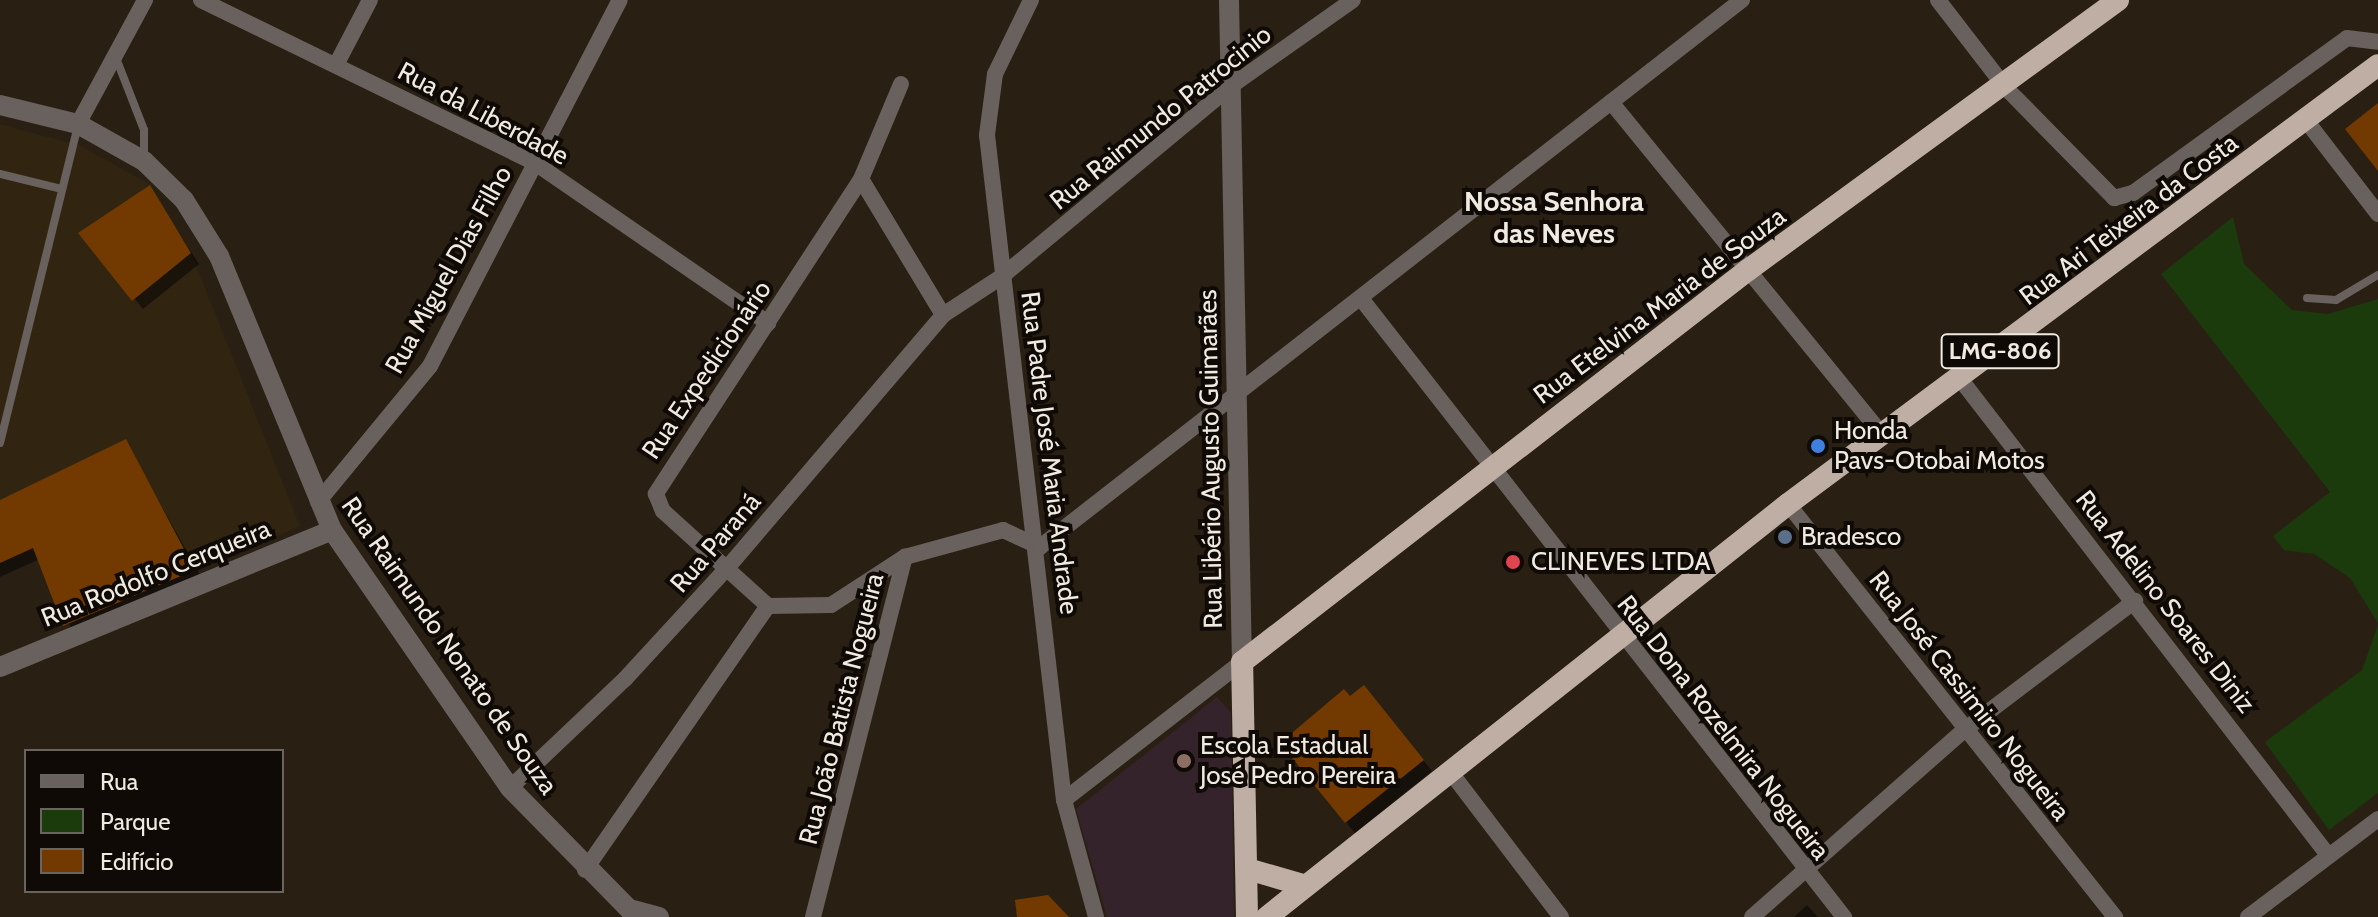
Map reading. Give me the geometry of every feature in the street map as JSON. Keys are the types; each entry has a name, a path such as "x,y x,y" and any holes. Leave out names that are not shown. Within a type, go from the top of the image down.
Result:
{"highway":[{"name":"Rua Etelvina Maria de Souza","path":"1242,662 1748,270 2005,87 2118,0"},
{"name":"Rua Ari Teixeira da Costa","path":"1267,917 1788,504 2308,123 2378,65"},
{"name":"Rua Libério Augusto Guimarães","path":"1242,662 1251,870 1247,917"},
{"path":"1251,870 1306,886"}],"street":[{"path":"78,124 145,0"},
{"name":"Rua da Liberdade","path":"201,0 535,163 768,323"},
{"path":"336,65 370,0"},
{"name":"Rua Miguel Dias Filho","path":"318,502 430,366 620,0"},
{"name":"Rua Padre José Maria Andrade","path":"1031,0 995,74 987,135 1001,277 1040,547 1064,800 1096,917"},
{"name":"Rua Libério Augusto Guimarães","path":"1229,0 1242,662"},
{"name":"Rua Raimundo Patrocinio","path":"1001,277 1231,86 1353,0"},
{"path":"1040,547 1363,301 1742,0"},
{"path":"1938,0 2005,87 2114,198 2133,193 2347,38 2378,42"},
{"name":"Rua Expedicionário","path":"768,606 663,511 656,494 861,179 901,84"},
{"path":"1611,102 1882,434"},
{"name":"Rua Raimundo Nonato de Souza","path":"0,105 78,124 144,161 184,200 219,256 332,530 510,788 585,870 629,909 659,917"},
{"path":"2308,123 2378,214"},
{"path":"861,179 943,315"},
{"name":"Rua Paraná","path":"510,788 728,567 943,315 1001,277"},
{"name":"Rua Dona Rozelmira Nogueira","path":"1363,301 1490,472 1844,917"},
{"name":"Rua Adelino Soares Diniz","path":"1961,380 2135,601 2328,855"},
{"name":"Rua José Cassimiro Nogueira","path":"1788,504 1963,731 2115,917"},
{"name":"Rua Rodolfo Cerqueira","path":"0,667 332,530"},
{"name":"Rua João Batista Nogueira","path":"813,917 905,557 1003,530 1040,547"},
{"path":"585,870 768,606 831,605 905,557"},
{"path":"1752,917 1963,731 2135,601"},
{"path":"1064,800 1242,662"},
{"path":"1449,770 1561,917"},
{"path":"2248,917 2378,819"}],"lane":[{"path":"116,58 144,130 144,161"},
{"path":"0,443 78,124"},
{"path":"0,174 62,189"},
{"path":"2307,298 2336,300 2378,275"}],"shaded area":[{"path":"0,124 81,146 149,184 191,253 300,526 63,626 33,549 0,563"},
{"name":"Escola Estadual José Pedro Pereira","path":"1217,697 1231,713 1234,917 1107,917 1076,809"}],"green space":[{"path":"2233,217 2244,264 2292,310 2328,314 2378,299 2378,623 2350,578 2314,554 2284,550 2273,536 2330,492 2161,274"},
{"path":"2378,625 2378,793 2329,830 2265,742 2362,670"}],"building":[{"path":"2378,103 2378,171 2345,129"},
{"path":"150,185 191,253 132,301 78,233"},
{"path":"126,439 195,570 63,626 33,548 0,563 0,500"},
{"path":"1364,685 1424,760 1345,823 1280,743 1344,689 1350,696"},
{"path":"1048,895 1069,917 1017,917 1015,900"}],"place":[{"name":"Honda Pavs-Otobai Motos","path":"1818,446"},
{"name":"Bradesco","path":"1785,537"},
{"name":"CLINEVES LTDA","path":"1513,562"},
{"name":"Escola Estadual José Pedro Pereira","path":"1184,761"}],"district":[{"name":"Nossa Senhora das Neves","path":"1554,217"}]}
